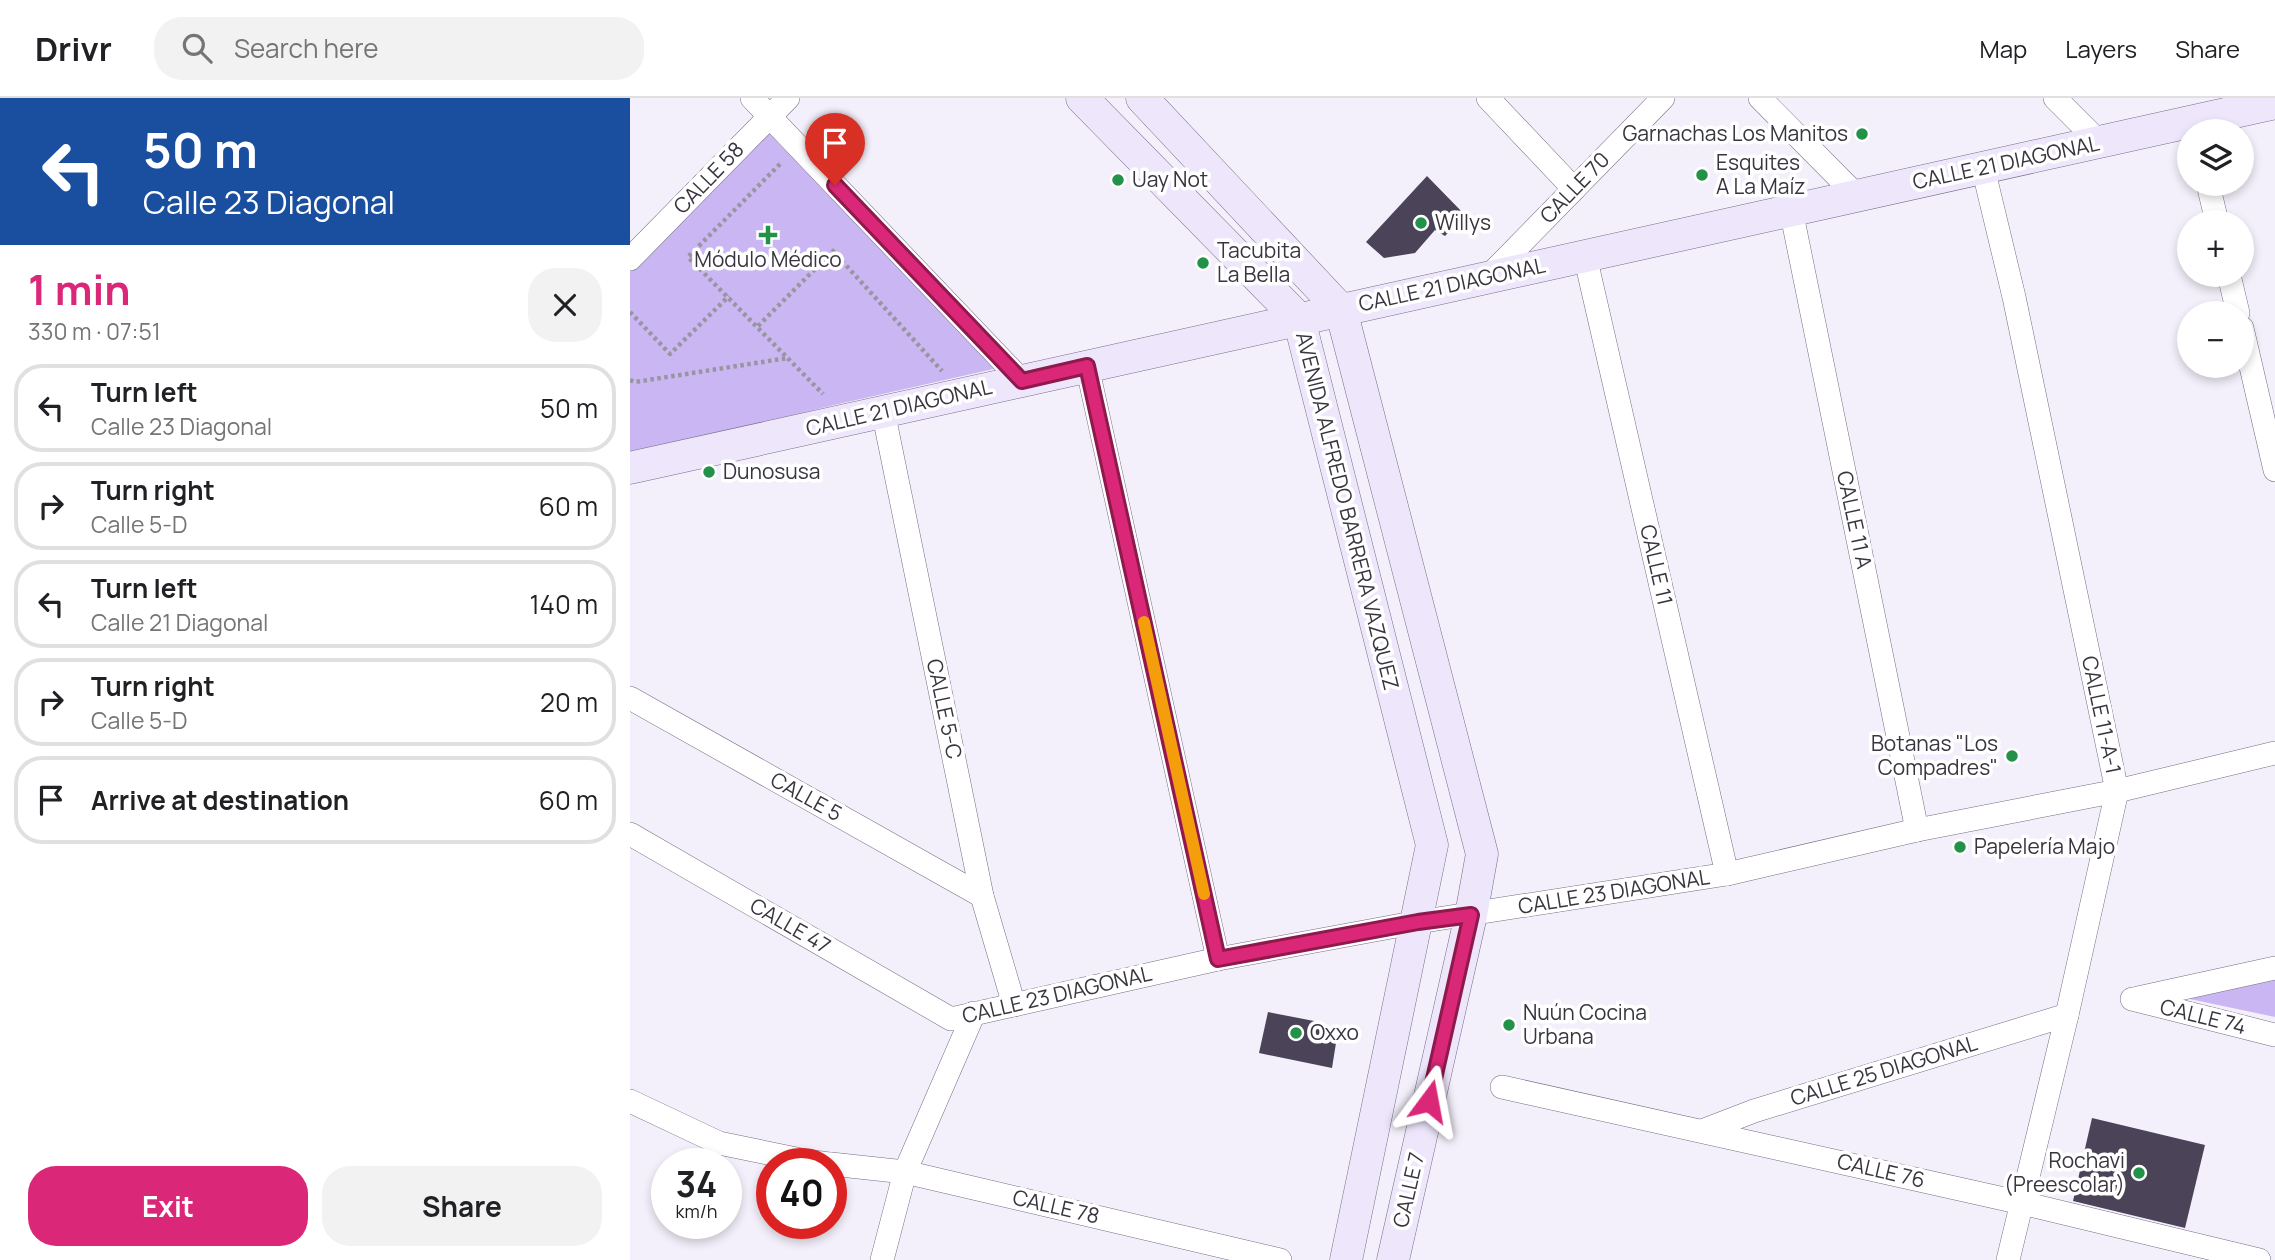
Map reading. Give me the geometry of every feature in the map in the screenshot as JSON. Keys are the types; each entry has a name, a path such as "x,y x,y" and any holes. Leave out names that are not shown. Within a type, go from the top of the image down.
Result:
{"street":[{"path":"752,98 1022,381"},
{"name":"CALLE 58","path":"630,259 788,98"},
{"name":"AVENIDA ALFREDO BARRERA VAZQUEZ","path":"1082,98 1299,319 1432,845 1418,922"},
{"name":"AVENIDA ALFREDO BARRERA VAZQUEZ","path":"1142,98 1341,310 1482,854 1471,915"},
{"path":"1488,98 1574,188"},
{"name":"CALLE 70","path":"1487,278 1663,98"},
{"path":"1760,98 1857,196"},
{"path":"2055,98 2099,142"},
{"name":"CALLE 21 DIAGONAL","path":"2219,119 2275,103"},
{"name":"CALLE 21 DIAGONAL","path":"630,468 2099,142 2177,129"},
{"name":"CALLE 11-A-1","path":"1983,168 2016,305 2117,791 2008,1260"},
{"name":"CALLE 11 A","path":"1791,210 1917,830"},
{"name":"CALLE 11","path":"1585,256 1727,874"},
{"path":"1087,366 1218,959"},
{"path":"2254,378 2275,470"},
{"name":"CALLE 5-C","path":"883,411 982,897 1013,1004"},
{"name":"CALLE 5","path":"630,698 982,897"},
{"name":"CALLE 23 DIAGONAL","path":"951,1019 1218,959 1418,922 1727,874 1917,830 2117,791 2275,753"},
{"name":"CALLE 47","path":"630,834 951,1019"},
{"name":"CALLE 7","path":"1393,1260 1471,915"},
{"path":"1346,1260 1418,922"},
{"name":"CALLE 74","path":"2275,968 2132,999 2275,1035"},
{"path":"882,1260 905,1172 974,1013"},
{"name":"CALLE 25 DIAGONAL","path":"1702,1132 1754,1111 2067,1015"},
{"name":"CALLE 76","path":"1502,1087 2022,1203 2259,1260"},
{"name":"CALLE 78","path":"630,1101 719,1143 756,1151"},
{"name":"CALLE 78","path":"847,1166 905,1172 1280,1260"}],"path":[{"path":"798,146 688,257 825,396"},
{"path":"758,326 833,251 949,378"},
{"path":"630,312 670,354 729,296"},
{"path":"630,380 635,382 789,357"}],"shaded area":[{"path":"764,121 998,368 834,405 630,456 630,259"},
{"path":"2275,971 2275,1017 2166,994"}],"building":[{"name":"Willys","path":"1427,176 1465,215 1445,236 1435,230 1415,253 1384,258 1366,242"},
{"name":"Oxxo","path":"1268,1012 1319,1022 1336,1043 1332,1068 1259,1053"},
{"name":"Rochavi (Preescolar)","path":"2092,1118 2205,1145 2185,1228 2073,1201"}],"slow traffic":[{"path":"1144,622 1204,894"}],"place":[{"name":"Garnachas Los Manitos","path":"1862,134"},
{"name":"Esquites A La Maíz","path":"1702,175"},
{"name":"Uay Not","path":"1118,180"},
{"name":"Willys","path":"1421,223"},
{"name":"Módulo Médico","path":"768,235"},
{"name":"Tacubita La Bella","path":"1203,263"},
{"name":"Dunosusa","path":"709,472"},
{"name":"Botanas \"Los Compadres\"","path":"2012,756"},
{"name":"Papelería Majo","path":"1960,847"},
{"name":"Nuún Cocina Urbana","path":"1509,1025"},
{"name":"Oxxo","path":"1296,1033"},
{"name":"Rochavi (Preescolar)","path":"2139,1173"}],"route":[{"path":"835,185 1022,381 1087,366 1218,959 1418,922 1471,915 1429,1101"}]}
